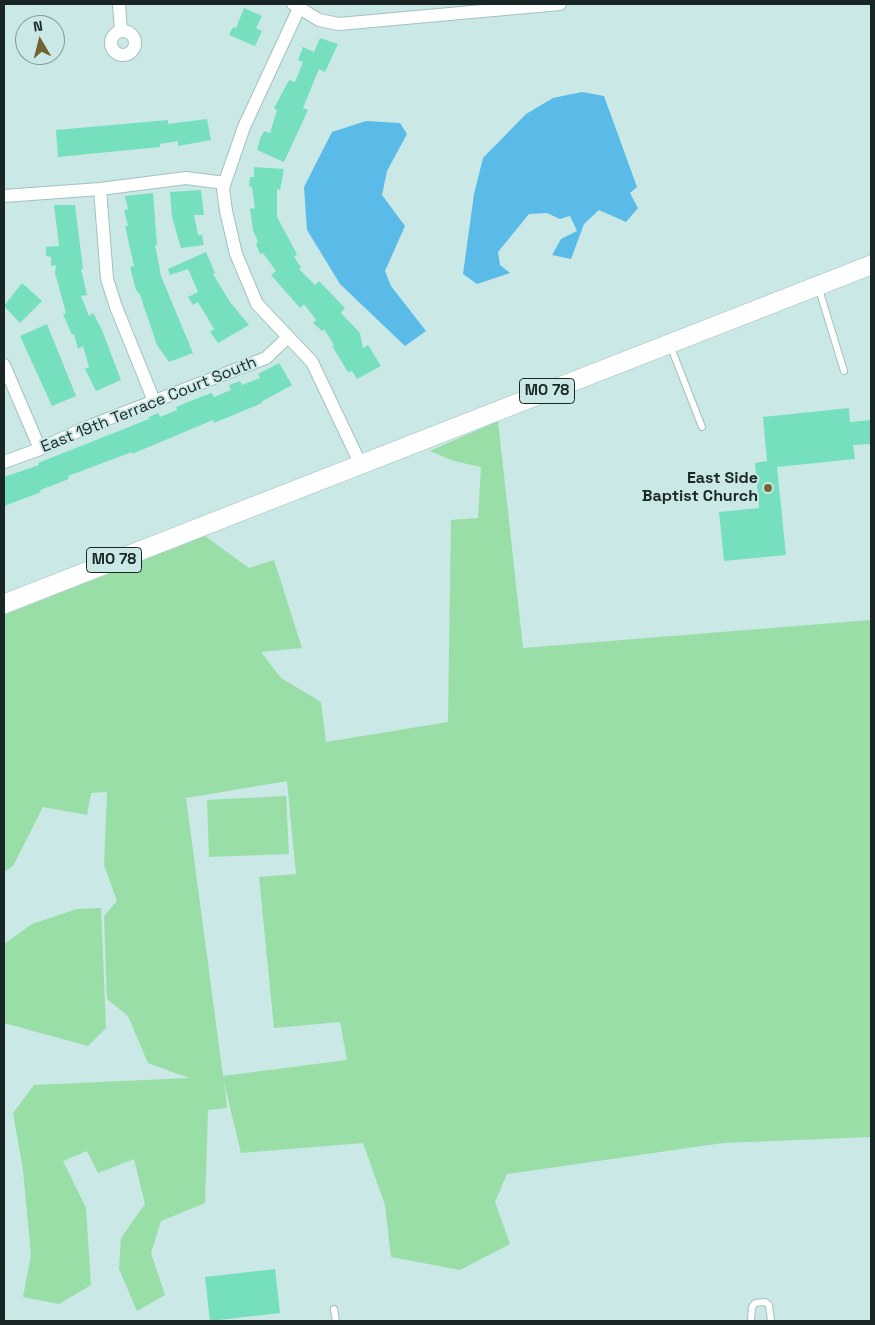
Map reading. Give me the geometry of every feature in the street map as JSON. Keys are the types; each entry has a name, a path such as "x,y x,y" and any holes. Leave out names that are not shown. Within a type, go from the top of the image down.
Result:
{"main road":[{"name":"MO 78","path":"4,604 360,463 871,265"}],"street":[{"path":"119,4 121,31"},
{"path":"360,463 312,362 258,304 236,254 228,230 223,189 244,127 298,5 319,20 338,24 489,8 560,4"},
{"path":"4,196 50,191 100,189 186,178 225,183"},
{"path":"100,189 107,280 154,401"},
{"name":"East 19th Terrace Court South","path":"4,462 40,449 87,427 266,358 288,337"},
{"path":"4,365 40,449"}],"lane":[{"path":"818,286 844,371"},
{"path":"669,343 702,427"},
{"path":"751,1321 752,1306 755,1303 765,1302 769,1305 771,1321"},
{"path":"334,1309 336,1321"}],"green space":[{"path":"498,421 523,648 871,620 871,1137 723,1143 507,1174 495,1202 510,1244 460,1270 391,1257 385,1205 363,1143 241,1153 224,1082 227,1108 208,1110 205,1203 161,1221 151,1253 165,1295 137,1311 119,1269 121,1238 145,1204 134,1159 98,1173 87,1151 63,1161 86,1208 91,1285 59,1304 23,1297 31,1255 23,1170 13,1113 34,1085 189,1078 148,1063 128,1016 107,999 104,916 117,901 104,865 107,792 91,793 87,815 43,807 13,866 4,872 4,615 205,536 249,568 274,560 302,648 261,652 281,678 321,702 326,742 448,722 451,520 478,518 481,467 454,461 430,451","holes":["287,781 296,874 259,877 274,1028 340,1022 347,1060 223,1076 186,798"]},
{"path":"286,796 289,854 209,857 207,800"},
{"path":"101,908 106,1028 88,1046 4,1023 4,944 32,924 77,909"}],"water":[{"path":"582,92 604,96 637,187 630,193 638,208 626,222 599,210 584,224 571,259 552,255 561,239 577,231 570,216 560,219 547,213 529,214 498,252 500,265 510,273 477,284 463,274 474,194 483,158 526,114 553,98"},
{"path":"366,121 400,123 407,134 387,171 382,195 405,226 385,271 391,286 426,331 405,346 340,284 307,230 304,187 332,132"}],"building":[{"path":"244,8 262,16 256,28 262,31 255,46 229,35 233,27 236,28"},
{"path":"320,38 338,44 325,72 319,69 303,108 308,110 284,162 257,150 260,139 264,131 270,133 277,110 274,108 289,80 295,82 303,62 298,60 303,47 314,52"},
{"path":"207,119 211,140 178,146 178,141 160,144 160,147 58,157 56,130 168,120 168,124"},
{"path":"254,167 284,169 280,190 277,189 277,217 297,254 294,257 301,267 299,269 315,285 319,281 345,308 341,313 360,333 363,348 368,345 381,366 357,379 352,371 348,372 324,329 322,331 313,323 316,320 304,304 300,308 271,275 276,271 263,253 260,254 253,230 250,209 255,208 252,187 249,186 250,177 254,177"},
{"path":"201,190 204,215 194,215 198,235 202,235 204,245 181,248 172,217 170,192"},
{"path":"153,193 157,245 155,245 161,276 193,353 169,362 157,345 140,295 136,290 130,267 134,266 125,226 128,226 124,210 128,209 125,196"},
{"path":"54,205 75,205 83,269 81,269 87,295 81,296 89,316 93,313 102,330 121,380 96,391 85,369 89,367 83,346 78,349 74,334 72,335 63,314 66,313 55,273 56,265 51,266 51,257 46,256 46,247 59,246"},
{"path":"206,252 215,273 213,274 230,302 249,325 218,343 210,332 214,329 198,302 193,305 188,297 198,292 188,269 170,275 168,269"},
{"path":"22,283 42,301 20,323 4,306"},
{"path":"47,324 76,396 52,406 20,336"},
{"path":"279,363 292,385 262,403 214,423 213,420 132,454 132,452 68,476 69,479 4,506 4,477 39,465 38,463 149,419 149,417 158,413 160,417 177,410 176,407 212,393 214,397 231,390 229,385 240,381 242,385 260,378 258,374"},
{"name":"East Side Baptist Church","path":"849,408 850,422 871,420 871,444 853,445 855,459 777,467 786,555 724,561 719,512 759,508 755,463 767,461 763,417"},
{"path":"275,1269 280,1313 210,1321 205,1277"}],"place":[{"name":"East Side Baptist Church","path":"768,488"}]}
